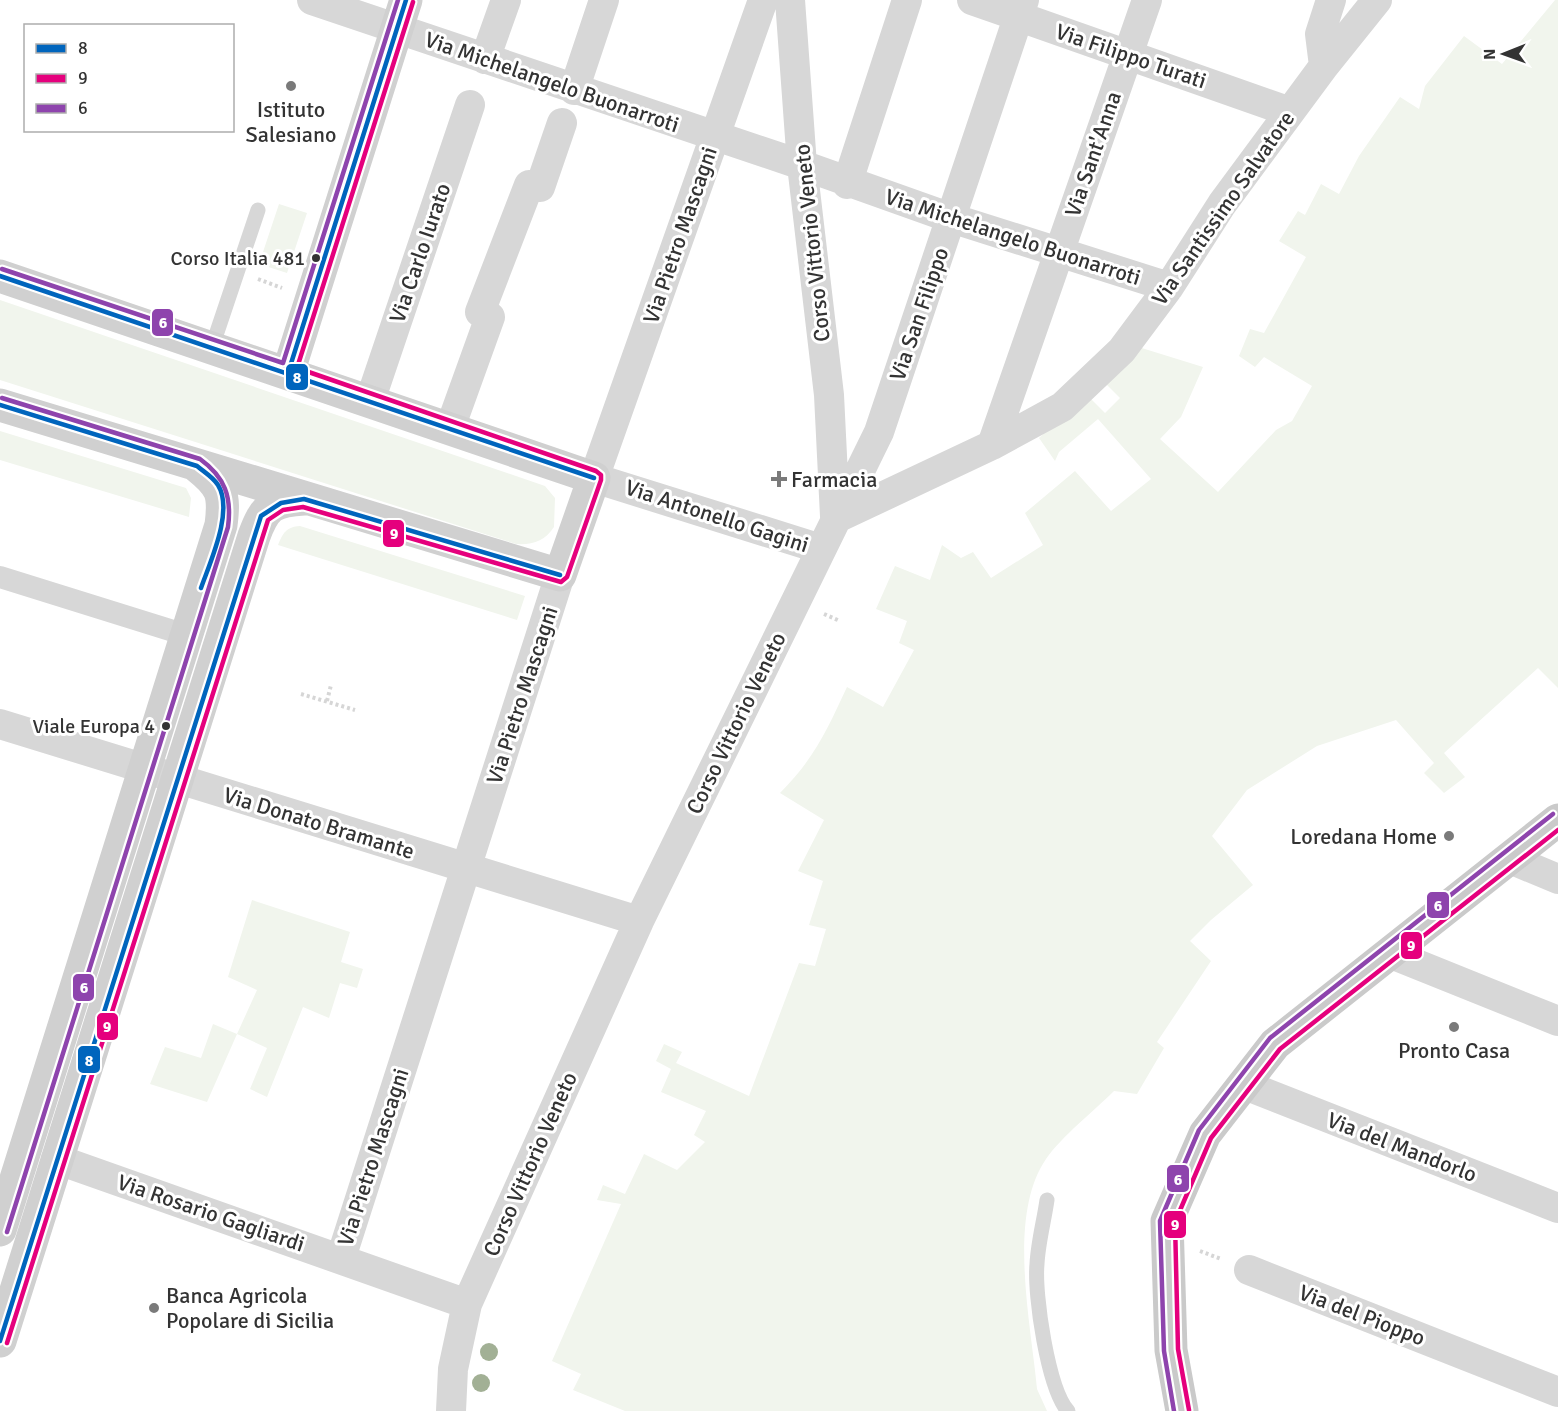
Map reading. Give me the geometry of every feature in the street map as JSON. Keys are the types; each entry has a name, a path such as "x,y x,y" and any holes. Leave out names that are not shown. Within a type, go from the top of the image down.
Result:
{"main road":[{"path":"288,373 401,15"},
{"name":"Via Antonello Gagini","path":"4,277 594,477"},
{"path":"0,405 560,575"},
{"path":"0,1230 221,525 223,505 221,490 213,478 197,466"},
{"name":"Via Pietro Mascagni","path":"560,575 594,477"},
{"path":"0,1341 261,516 270,506 284,500 304,499"},
{"path":"1182,1411 1171,1350 1167,1221 1204,1134 1245,1085 1275,1044 1558,820"}],"street":[{"name":"Via Michelangelo Buonarroti","path":"312,0 401,15 485,59 714,138 802,165 848,184 1169,287"},
{"path":"485,59 506,0"},
{"path":"574,90 604,0"},
{"name":"Via Pietro Mascagni","path":"594,477 763,0"},
{"name":"Corso Vittorio Veneto","path":"451,1411 453,1369 467,1304 639,921 836,519 829,395 802,165 790,0"},
{"path":"848,184 907,0"},
{"name":"Via Filippo Turati","path":"972,0 1021,8 1128,55 1290,112"},
{"name":"Via Sant'Anna","path":"992,445 1147,0"},
{"path":"1324,66 1320,34 1331,0"},
{"name":"Via Santissimo Salvatore","path":"836,519 992,445 1062,407 1122,350 1169,287 1222,204 1324,66 1377,0"},
{"name":"Via San Filippo","path":"836,519 879,432 1021,8"},
{"name":"Via Carlo Iurato","path":"370,401 470,105"},
{"path":"450,428 490,317 480,312 529,185 540,187 562,123"},
{"name":"Via Antonello Gagini","path":"594,477 821,549"},
{"name":"Via Pietro Mascagni","path":"341,1258 560,575"},
{"path":"0,577 186,635"},
{"name":"Via Donato Bramante","path":"0,724 639,921"},
{"path":"1510,859 1558,879"},
{"path":"1389,953 1558,1021"},
{"name":"Via del Mandorlo","path":"1245,1085 1558,1208"},
{"name":"Via Rosario Gagliardi","path":"56,1159 467,1304"},
{"name":"Via del Pioppo","path":"1249,1270 1558,1392"}],"lane":[{"path":"212,347 258,210"},
{"path":"1047,1200 1036,1266 1046,1357 1062,1405 1068,1411"}],"path":[{"path":"237,273 312,298"},
{"path":"327,701 331,685"},
{"path":"301,694 355,710"},
{"path":"1166,1237 1249,1270"}],"shaded area":[{"path":"1555,0 1558,0 1558,688 1538,668 1444,753 1465,777 1444,793 1424,773 1434,763 1396,720 1317,746 1247,790 1212,836 1253,885 1190,941 1211,961 1157,1042 1164,1048 1137,1094 1114,1091 1053,1150 1034,1183 1027,1210 1024,1239 1025,1271 1037,1389 1047,1411 625,1411 573,1390 581,1374 552,1361 621,1204 597,1200 603,1185 625,1194 644,1154 677,1170 705,1142 694,1135 706,1111 661,1092 671,1069 656,1061 664,1044 682,1052 676,1063 749,1096 799,963 815,966 826,929 809,925 823,881 798,871 824,820 780,793 811,756 847,687 883,707 914,650 899,643 907,621 876,609 895,566 930,580 942,545 961,558 973,552 991,578 1043,545 1025,513 1075,471 1111,511 1151,479 1098,419 1059,452 1055,461 1039,438 1086,394 1105,413 1120,398 1102,380 1132,345 1203,367 1181,417 1160,439 1218,492 1276,430 1292,421 1312,386 1264,357 1255,367 1239,356 1250,329 1264,333 1306,257 1279,241 1298,211 1305,215 1321,184 1339,194 1359,156 1400,97 1419,109 1425,86 1464,36 1502,64"},
{"path":"279,204 307,213 287,273 259,264"},
{"path":"0,300 545,486 555,498 554,527 547,536 538,541 516,544 0,380"},
{"path":"0,431 186,488 191,498 189,517 0,460"},
{"path":"300,526 525,596 517,620 278,545 286,531"},
{"path":"252,900 350,932 341,962 363,969 357,988 340,983 329,1018 303,1007 267,1097 250,1089 267,1048 237,1034 257,990 228,977"},
{"path":"213,1024 237,1034 207,1102 150,1084 165,1047 201,1058"}],"transit line":[{"name":"6","path":"2,269 283,363 398,0"},
{"name":"8","path":"288,373 406,0"},
{"name":"9","path":"7,1343 268,520 283,510 303,507 561,582 567,577 601,480 601,475 596,471 297,368 413,2"},
{"name":"8","path":"0,276 594,478"},
{"name":"6","path":"2,398 200,459 221,481 229,506 228,527 7,1232"},
{"name":"8","path":"0,405 197,466 211,477 218,485 222,496 222,522 215,551 201,588"},
{"name":"8","path":"0,1341 261,516 281,503 304,499 560,575"},
{"name":"6","path":"1174,1411 1164,1351 1160,1221 1199,1130 1270,1038 1553,814"},
{"name":"9","path":"1189,1410 1178,1349 1175,1222 1211,1138 1280,1049 1558,830"}],"place":[{"name":"Istituto Salesiano","path":"291,86"},
{"name":"Corso Italia 481","path":"316,258"},
{"name":"Farmacia","path":"779,479"},
{"name":"Viale Europa 4","path":"166,726"},
{"name":"Loredana Home","path":"1449,836"},
{"name":"Pronto Casa","path":"1454,1027"},
{"name":"Banca Agricola Popolare di Sicilia","path":"154,1308"}]}
